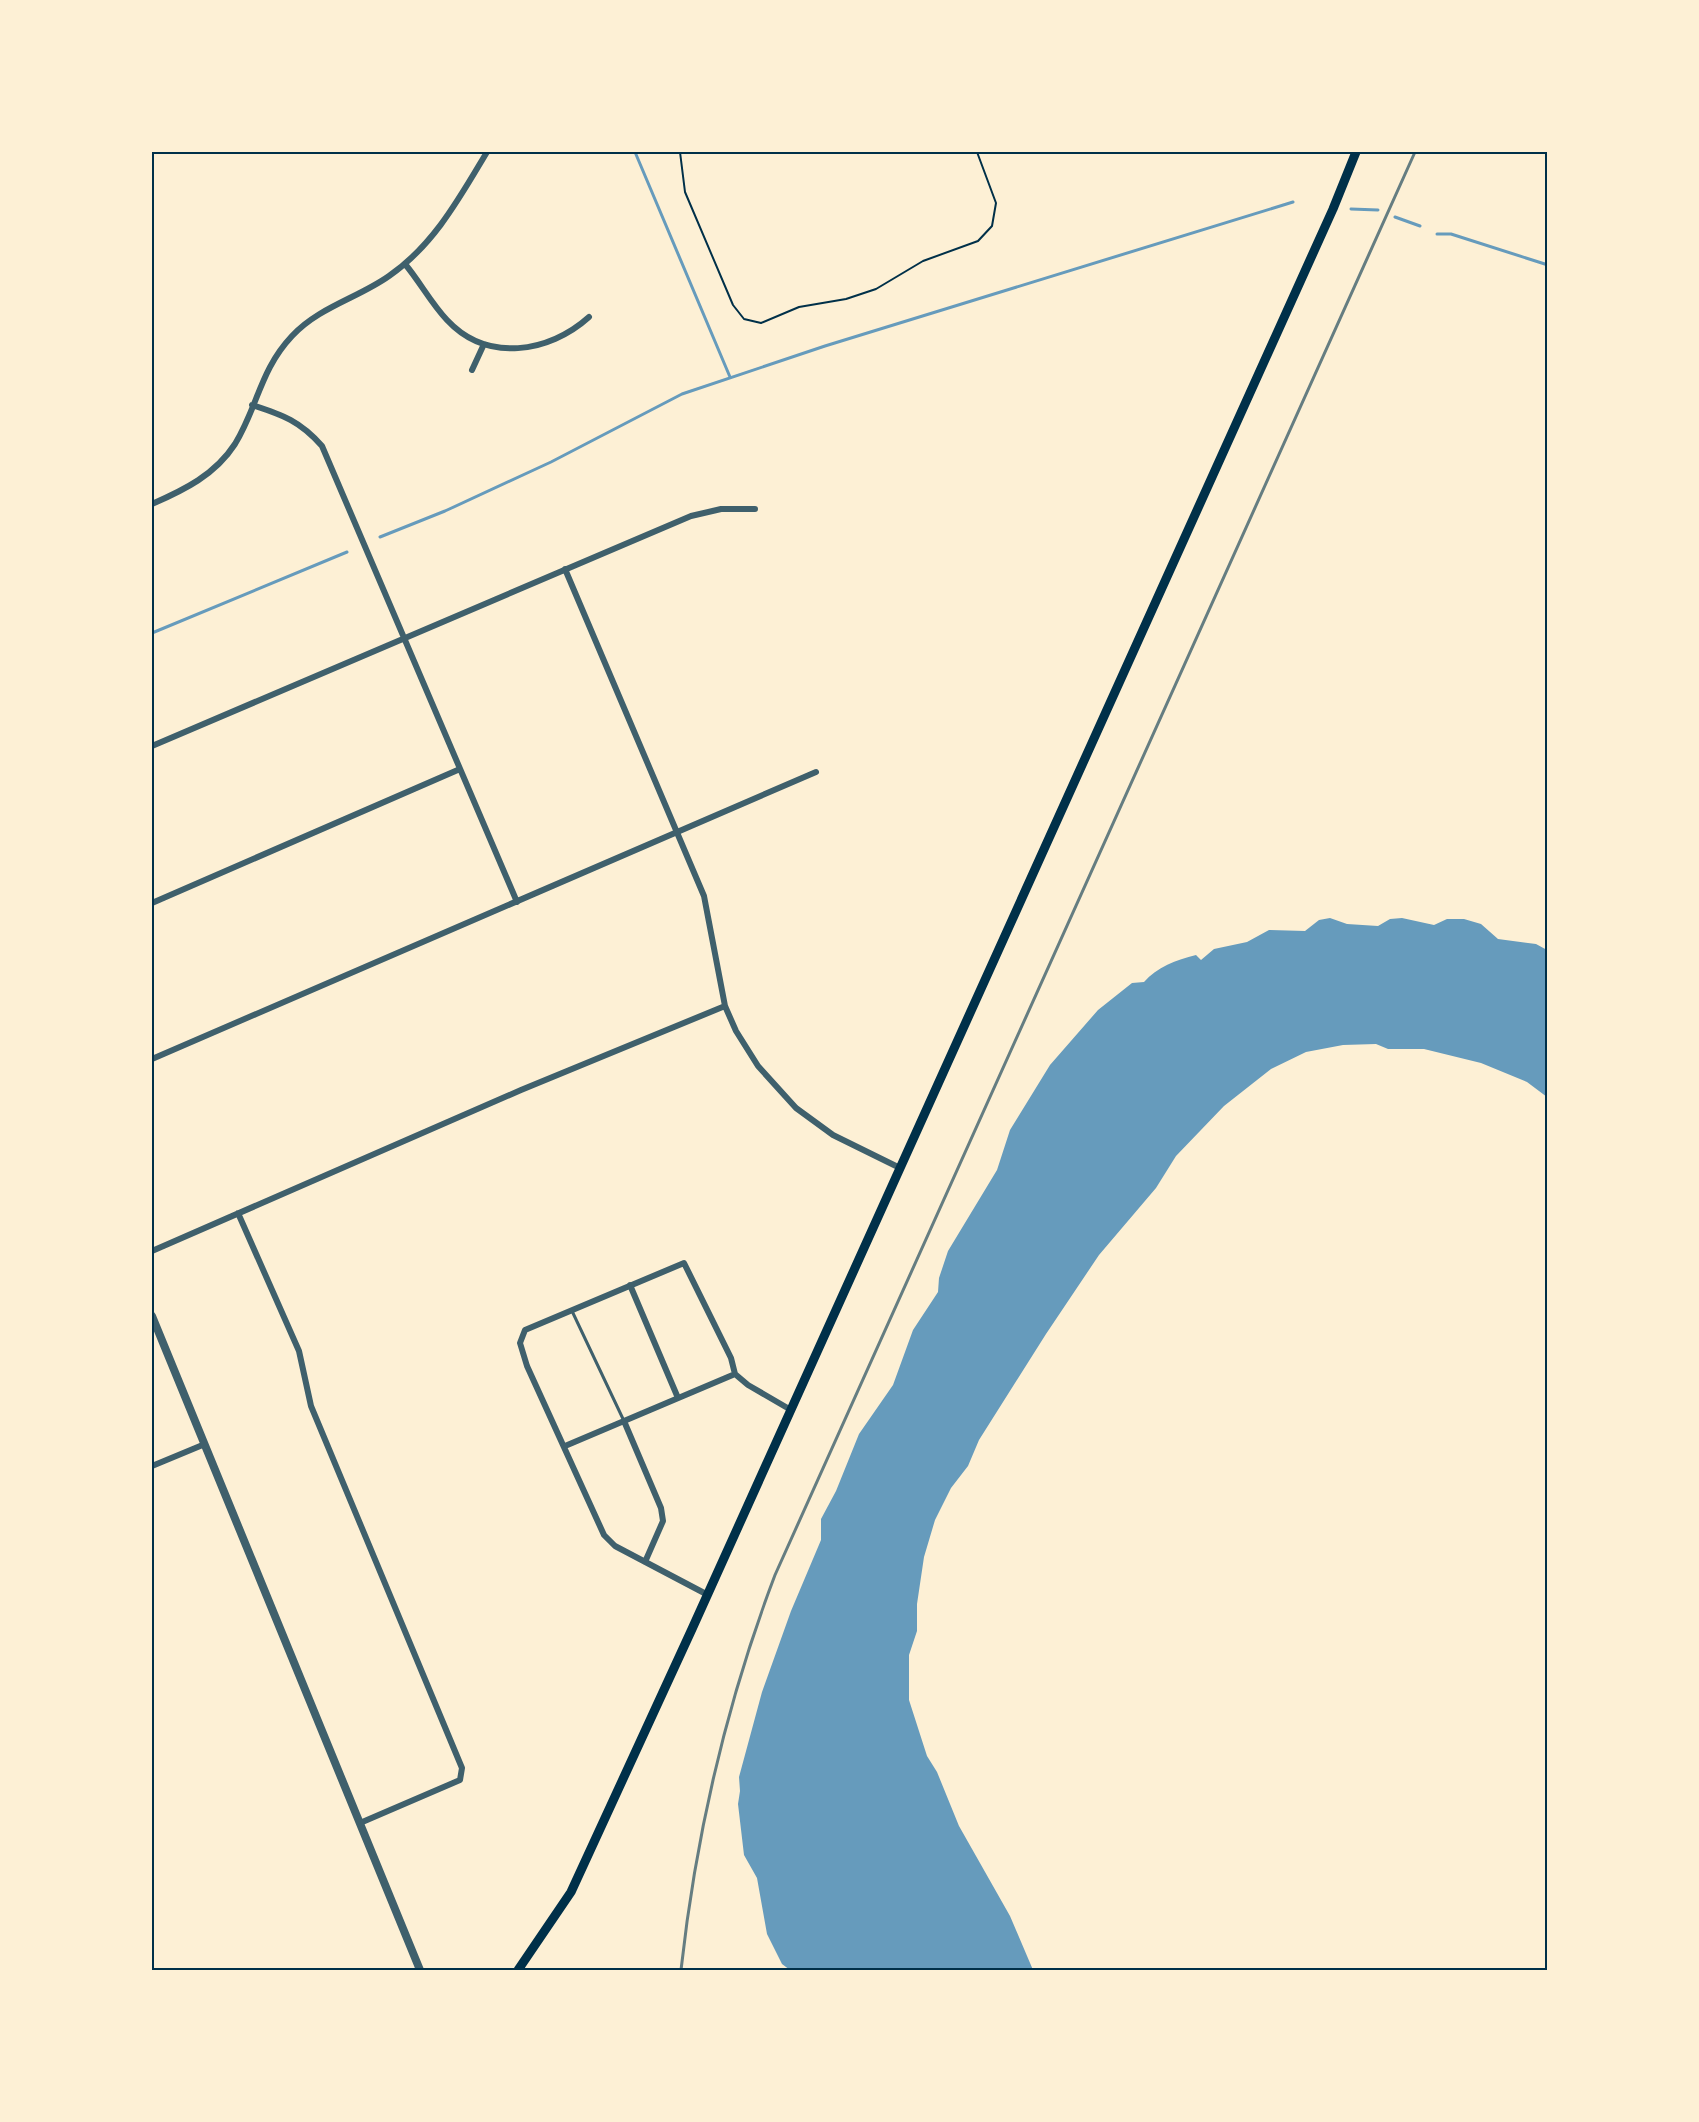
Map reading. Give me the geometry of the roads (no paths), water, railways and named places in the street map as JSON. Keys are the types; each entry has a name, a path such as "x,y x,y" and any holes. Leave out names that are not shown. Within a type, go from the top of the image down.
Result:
{"main road":[{"path":"518,1971 571,1892 708,1595 1328,220 1356,152"}],"street":[{"path":"152,504 183,491 218,465 235,443 269,365 294,334 319,315 388,277 405,264 440,228 487,152"},
{"path":"405,264 449,322 461,332 484,344 516,349 546,344 564,337 589,317"},
{"path":"472,370 484,344"},
{"path":"252,405 285,415 307,429 322,446 517,902"},
{"path":"152,746 404,636 691,516 721,509 755,509"},
{"path":"565,569 704,896 725,1006 736,1031 758,1066 796,1108 833,1135 900,1168"},
{"path":"152,903 460,769"},
{"path":"152,1059 816,772"},
{"path":"152,1251 521,1090 725,1006"},
{"path":"238,1213 299,1351 311,1406 462,1768 460,1780 360,1823"},
{"path":"708,1595 615,1546 604,1535 527,1366 520,1343 525,1330 684,1263 731,1359 735,1374 748,1386 791,1410"},
{"path":"630,1285 678,1398"},
{"path":"152,1316 420,1971"},
{"path":"565,1446 735,1374"},
{"path":"624,1420 661,1508 663,1521 645,1562"},
{"path":"152,1466 205,1444"}],"lane":[{"path":"572,1310 624,1420"}],"water":[{"path":"1330,918 1347,924 1378,926 1390,919 1402,918 1434,925 1447,919 1464,919 1481,924 1498,939 1536,944 1547,950 1547,1097 1527,1082 1481,1063 1424,1049 1388,1049 1376,1044 1343,1045 1306,1052 1271,1069 1224,1106 1176,1156 1156,1188 1099,1255 979,1440 968,1466 951,1488 935,1520 924,1557 917,1604 917,1631 909,1655 909,1700 927,1756 937,1772 959,1826 1010,1916 1033,1970 790,1970 782,1964 767,1934 757,1878 744,1855 738,1804 739,1777 762,1692 791,1611 821,1540 821,1519 836,1491 859,1434 893,1385 913,1330 938,1292 939,1278 948,1251 997,1170 1010,1130 1050,1065 1098,1010 1132,983 1144,982 1161,968 1174,962 1196,955 1201,960 1214,949 1247,942 1269,930 1305,931 1319,920"}],"waterway":[{"path":"635,152 730,377"},
{"path":"380,537 445,511 551,462 682,394 825,346 1293,202"},
{"path":"1351,209 1378,210"},
{"path":"1395,217 1420,226"},
{"path":"1437,234 1451,234 1548,265"},
{"path":"152,633 347,552"}],"railway":[{"path":"681,1970 695,1869 715,1770 742,1672 775,1575 1415,152"}]}
